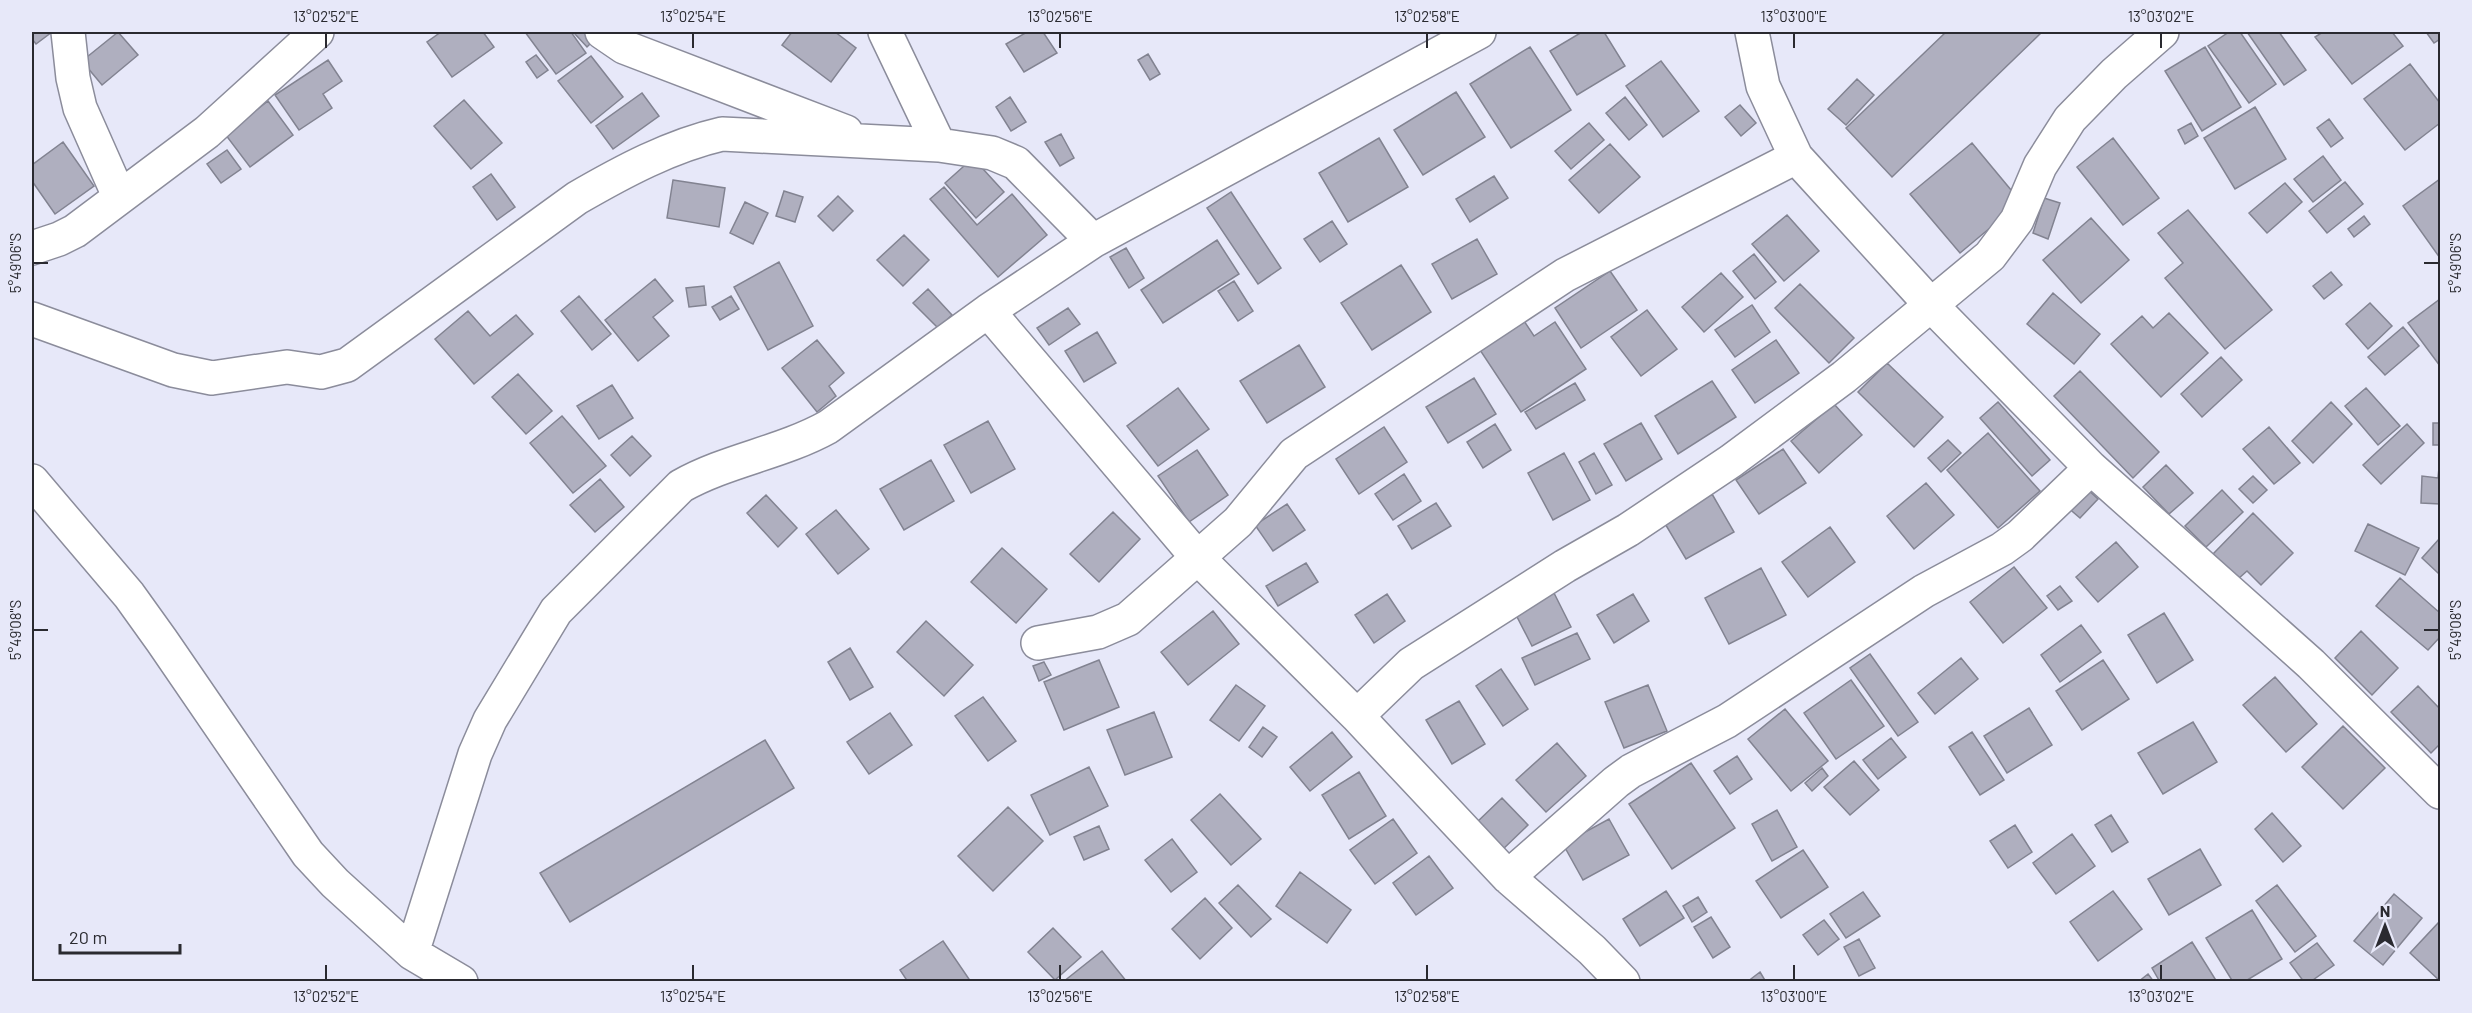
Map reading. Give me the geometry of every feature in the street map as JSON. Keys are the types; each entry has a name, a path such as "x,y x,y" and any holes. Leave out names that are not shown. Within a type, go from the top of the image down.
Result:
{"street":[{"path":"68,32 73,78 81,108 120,196"},
{"path":"32,248 75,231 207,132 317,32"},
{"path":"602,32 624,47 876,144"},
{"path":"885,32 939,145"},
{"path":"412,953 475,754 490,720 556,611 681,486 700,475 803,441 828,427 988,311 1093,241 1479,32"},
{"path":"1752,32 1763,86 1796,157 1932,305 2091,468 2311,664 2440,792"},
{"path":"1357,716 1411,664 1565,566 1628,530 1731,461 1844,377 1990,256 2017,220 2040,166 2070,119 2114,74 2162,32"},
{"path":"32,319 173,370 212,378 287,367 321,372 347,365 577,198 691,141 722,134 876,144 939,145 992,153 1016,164 1093,241"},
{"path":"1038,642 1098,632 1128,619 1238,522 1294,454 1565,275 1796,157"},
{"path":"988,311 1197,557 1357,716 1508,877 1593,950 1623,981"},
{"path":"1508,877 1631,771 1727,721 1924,591 2002,549 2020,536 2091,468"},
{"path":"32,481 135,604 309,854 335,883 412,953 461,981"}],"building":[{"path":"32,32 52,32 36,44 32,39"},
{"path":"118,32 138,55 102,85 82,61"},
{"path":"441,32 483,32 494,47 452,77 427,42"},
{"path":"525,32 571,32 586,53 556,74"},
{"path":"587,32 595,39 587,47 575,34"},
{"path":"792,32 835,32 856,48 831,82 782,45"},
{"path":"1027,32 1043,32 1057,53 1024,72 1006,44"},
{"path":"1582,32 1604,32 1625,66 1577,95 1550,51"},
{"path":"1946,32 2042,32 1892,177 1846,128"},
{"path":"2229,32 2240,32 2276,84 2249,103 2208,46"},
{"path":"2247,32 2279,32 2306,70 2284,85"},
{"path":"2323,32 2392,32 2403,46 2352,84 2315,37"},
{"path":"2426,32 2440,32 2440,39 2434,43"},
{"path":"1530,47 1571,110 1511,148 1470,84"},
{"path":"2205,47 2241,107 2202,131 2165,71"},
{"path":"1148,54 1160,74 1150,80 1138,60"},
{"path":"536,55 548,70 537,78 526,62"},
{"path":"591,56 623,97 591,123 558,81"},
{"path":"328,60 342,81 323,94 332,108 299,130 275,95"},
{"path":"1661,61 1699,111 1663,137 1626,86"},
{"path":"2410,64 2440,103 2440,123 2405,150 2364,99"},
{"path":"1857,79 1874,95 1846,125 1828,109"},
{"path":"1456,92 1485,137 1423,175 1394,130"},
{"path":"642,93 659,116 613,149 596,126"},
{"path":"1010,97 1026,122 1011,131 996,107"},
{"path":"1625,97 1647,125 1629,140 1606,113"},
{"path":"464,100 502,143 471,169 434,126"},
{"path":"268,101 293,135 250,167 225,134"},
{"path":"1740,105 1756,123 1741,136 1725,117"},
{"path":"2255,107 2286,159 2235,189 2204,138"},
{"path":"2329,119 2343,138 2331,147 2317,128"},
{"path":"1589,123 1604,140 1571,169 1555,151"},
{"path":"2191,123 2198,136 2185,144 2178,130"},
{"path":"1061,134 1074,158 1060,166 1045,142"},
{"path":"1379,138 1408,187 1348,222 1319,173"},
{"path":"2113,138 2159,198 2123,225 2077,167"},
{"path":"63,142 94,186 55,214 32,181 32,165"},
{"path":"1972,143 2021,202 1960,253 1910,194"},
{"path":"1610,144 1640,177 1599,213 1569,180"},
{"path":"227,150 241,169 221,183 207,164"},
{"path":"2323,156 2341,180 2313,202 2294,179"},
{"path":"973,158 1004,192 976,218 945,183"},
{"path":"491,174 515,207 497,220 473,187"},
{"path":"1494,176 1508,198 1470,222 1456,199"},
{"path":"2440,179 2440,258 2403,206"},
{"path":"673,180 725,188 719,227 667,218"},
{"path":"2345,182 2363,204 2327,233 2309,211"},
{"path":"2285,183 2302,202 2267,233 2249,213"},
{"path":"944,187 977,225 1012,194 1047,235 998,277 930,199"},
{"path":"784,191 803,197 795,222 776,216"},
{"path":"1231,192 1281,268 1258,284 1207,208"},
{"path":"838,196 853,211 833,231 818,216"},
{"path":"2044,198 2060,203 2048,239 2033,233"},
{"path":"745,202 768,213 753,244 730,233"},
{"path":"2188,210 2272,310 2225,349 2165,278 2183,263 2158,233"},
{"path":"1787,215 1819,251 1784,281 1752,244"},
{"path":"2364,216 2370,224 2354,237 2348,229"},
{"path":"2091,218 2129,260 2081,303 2043,260"},
{"path":"1332,221 1347,244 1320,262 1304,239"},
{"path":"904,235 929,260 903,286 877,260"},
{"path":"1477,239 1497,274 1452,299 1432,264"},
{"path":"1217,240 1239,274 1163,323 1141,290"},
{"path":"1126,248 1144,278 1129,288 1110,257"},
{"path":"1754,254 1776,282 1755,299 1733,271"},
{"path":"779,262 813,326 768,350 734,287"},
{"path":"1401,265 1431,312 1372,350 1341,303"},
{"path":"1610,271 1637,310 1581,348 1555,308"},
{"path":"2331,272 2342,285 2324,299 2313,286"},
{"path":"1721,273 1743,297 1704,332 1682,307"},
{"path":"655,279 673,301 653,317 669,336 638,361 605,320"},
{"path":"1234,281 1253,311 1238,321 1218,291"},
{"path":"1800,284 1854,338 1829,363 1775,308"},
{"path":"704,286 706,305 689,307 686,288"},
{"path":"928,289 952,315 938,328 913,303"},
{"path":"2053,293 2100,334 2074,364 2027,324"},
{"path":"579,296 611,334 592,350 561,311"},
{"path":"731,296 739,309 720,320 712,307"},
{"path":"2440,299 2440,366 2408,323"},
{"path":"2370,303 2392,326 2368,349 2346,324"},
{"path":"1752,305 1770,332 1735,357 1715,330"},
{"path":"1068,308 1080,324 1049,345 1037,328"},
{"path":"1647,310 1677,349 1641,376 1611,337"},
{"path":"468,311 490,336 516,315 533,334 474,384 435,339"},
{"path":"2169,313 2208,353 2161,397 2111,344 2142,316 2153,328"},
{"path":"1524,321 1534,336 1555,322 1586,369 1521,412 1480,350"},
{"path":"2403,327 2419,346 2385,375 2368,357"},
{"path":"1097,332 1116,363 1084,382 1065,351"},
{"path":"817,340 844,373 829,386 836,396 817,412 782,368"},
{"path":"1776,340 1799,373 1755,403 1732,370"},
{"path":"1299,345 1325,387 1267,423 1240,381"},
{"path":"2221,357 2242,380 2202,417 2181,394"},
{"path":"1887,363 1943,417 1914,447 1858,392"},
{"path":"2080,371 2159,452 2133,478 2054,396"},
{"path":"518,374 552,411 526,434 492,397"},
{"path":"1474,378 1496,414 1448,443 1426,407"},
{"path":"1712,381 1736,417 1678,454 1655,416"},
{"path":"1575,383 1585,400 1536,429 1525,412"},
{"path":"612,385 633,418 599,439 577,406"},
{"path":"1178,388 1209,429 1158,466 1127,426"},
{"path":"2366,388 2400,426 2378,445 2345,406"},
{"path":"1998,402 2050,460 2032,476 1980,418"},
{"path":"2331,402 2352,424 2313,463 2292,441"},
{"path":"1834,404 1862,435 1819,473 1791,441"},
{"path":"562,416 606,466 573,493 530,443"},
{"path":"988,421 1015,469 971,493 944,445"},
{"path":"1641,423 1662,459 1626,481 1604,444"},
{"path":"2433,423 2440,423 2440,445 2433,445"},
{"path":"1495,424 1511,450 1483,468 1467,442"},
{"path":"2407,424 2424,443 2381,484 2363,465"},
{"path":"1384,427 1407,462 1359,494 1336,459"},
{"path":"2269,427 2300,463 2274,484 2243,449"},
{"path":"1988,433 2040,491 1998,528 1947,470"},
{"path":"632,436 651,456 630,476 611,455"},
{"path":"1948,440 1961,453 1941,472 1928,458"},
{"path":"1783,449 1806,483 1759,514 1736,480"},
{"path":"1197,450 1228,495 1189,522 1158,476"},
{"path":"1564,453 1590,500 1553,520 1528,473"},
{"path":"1594,453 1612,485 1596,494 1579,462"},
{"path":"2440,457 2440,504 2421,503 2422,476 2438,478"},
{"path":"931,460 954,501 904,530 880,489"},
{"path":"2166,465 2193,493 2169,514 2143,487"},
{"path":"1404,474 1421,501 1393,520 1375,494"},
{"path":"2253,476 2267,490 2253,503 2239,489"},
{"path":"600,479 624,507 595,532 570,505"},
{"path":"1926,483 1954,515 1914,549 1887,516"},
{"path":"2085,487 2098,499 2080,518 2066,506"},
{"path":"2222,490 2243,512 2206,547 2185,526"},
{"path":"1712,494 1734,532 1686,559 1664,522"},
{"path":"766,495 797,528 778,547 747,513"},
{"path":"1436,503 1451,526 1412,549 1398,526"},
{"path":"1287,504 1305,530 1273,551 1255,525"},
{"path":"836,510 869,549 838,574 806,534"},
{"path":"1113,512 1140,539 1099,582 1070,554"},
{"path":"2253,513 2293,553 2261,585 2247,571 2238,579 2213,554"},
{"path":"2368,524 2419,548 2405,575 2355,551"},
{"path":"1830,527 1855,562 1808,597 1782,562"},
{"path":"2440,538 2440,571 2438,573 2422,558"},
{"path":"2116,542 2138,567 2098,602 2076,577"},
{"path":"1002,548 1047,589 1016,623 971,582"},
{"path":"1306,563 1318,582 1278,606 1266,586"},
{"path":"2014,567 2047,608 2003,643 1970,602"},
{"path":"1761,568 1786,615 1729,644 1705,598"},
{"path":"2400,578 2440,613 2440,637 2428,650 2376,606"},
{"path":"2060,586 2072,601 2058,610 2047,596"},
{"path":"1552,589 1571,627 1532,646 1513,609"},
{"path":"1387,594 1405,621 1374,643 1355,615"},
{"path":"1633,594 1649,621 1614,643 1597,615"},
{"path":"1213,611 1239,644 1188,685 1161,652"},
{"path":"2164,613 2193,660 2157,683 2128,635"},
{"path":"926,621 973,665 944,696 897,652"},
{"path":"2081,625 2101,652 2060,682 2041,655"},
{"path":"2361,631 2398,668 2372,695 2335,658"},
{"path":"1577,633 1590,659 1535,685 1522,658"},
{"path":"850,648 873,687 850,700 828,662"},
{"path":"1870,654 1918,722 1898,736 1850,668"},
{"path":"1961,658 1978,679 1935,714 1918,693"},
{"path":"1099,660 1119,707 1064,730 1044,682"},
{"path":"2103,660 2129,699 2082,730 2056,691"},
{"path":"1044,662 1051,675 1039,681 1033,666"},
{"path":"1501,669 1528,709 1503,726 1476,686"},
{"path":"2275,677 2317,724 2286,752 2243,705"},
{"path":"1851,680 1884,726 1836,759 1804,713"},
{"path":"1236,685 1265,706 1239,741 1210,720"},
{"path":"1648,685 1667,731 1624,748 1605,702"},
{"path":"2418,686 2440,709 2440,744 2431,753 2391,712"},
{"path":"983,697 1016,741 988,761 955,716"},
{"path":"1459,701 1485,744 1452,764 1426,720"},
{"path":"2029,708 2052,745 2007,773 1984,736"},
{"path":"1785,709 1828,761 1791,791 1748,739"},
{"path":"1154,712 1172,757 1125,775 1107,730"},
{"path":"890,713 912,745 869,774 847,742"},
{"path":"2193,722 2217,762 2163,794 2138,753"},
{"path":"2343,726 2385,768 2343,809 2302,767"},
{"path":"1263,727 1277,737 1262,757 1249,747"},
{"path":"1332,732 1352,757 1310,791 1290,767"},
{"path":"1972,732 2004,780 1980,795 1949,747"},
{"path":"1891,738 1906,757 1878,779 1863,760"},
{"path":"765,740 794,788 570,922 540,873"},
{"path":"1557,743 1586,776 1546,812 1516,780"},
{"path":"1737,756 1752,779 1730,794 1714,771"},
{"path":"1854,761 1879,790 1850,815 1824,787"},
{"path":"1691,763 1735,828 1672,869 1629,804"},
{"path":"1089,767 1108,806 1050,835 1031,795"},
{"path":"1822,768 1828,776 1812,791 1805,783"},
{"path":"1359,772 1386,816 1349,839 1322,795"},
{"path":"1220,794 1261,839 1231,865 1191,820"},
{"path":"1502,798 1528,825 1500,852 1474,825"},
{"path":"1008,807 1043,841 993,891 958,856"},
{"path":"1777,810 1797,847 1772,861 1752,824"},
{"path":"2272,813 2301,846 2283,862 2255,829"},
{"path":"2111,815 2128,842 2112,852 2095,825"},
{"path":"1393,819 1417,853 1375,884 1350,850"},
{"path":"1609,819 1629,855 1583,880 1563,844"},
{"path":"2015,825 2032,852 2008,868 1990,841"},
{"path":"1099,826 1109,849 1084,860 1074,837"},
{"path":"2072,834 2095,866 2056,894 2033,863"},
{"path":"1172,839 1197,872 1171,892 1145,860"},
{"path":"2200,849 2221,885 2169,915 2148,879"},
{"path":"1803,850 1828,887 1781,918 1756,881"},
{"path":"1429,856 1453,888 1416,915 1393,883"},
{"path":"1300,872 1351,910 1327,943 1276,906"},
{"path":"1238,885 1271,919 1251,937 1219,903"},
{"path":"2277,885 2316,936 2295,952 2256,901"},
{"path":"1666,891 1684,918 1640,946 1623,919"},
{"path":"2113,891 2142,929 2098,961 2070,922"},
{"path":"1863,892 1880,916 1846,938 1830,914"},
{"path":"2394,894 2422,918 2383,965 2354,941"},
{"path":"1698,897 1707,912 1692,922 1683,906"},
{"path":"1205,898 1232,928 1200,959 1172,929"},
{"path":"2252,910 2282,959 2244,982 2233,982 2206,938"},
{"path":"1711,917 1730,947 1713,958 1694,927"},
{"path":"1824,920 1839,939 1818,955 1803,935"},
{"path":"2440,921 2440,981 2410,953"},
{"path":"1053,928 1081,957 1055,980 1028,952"},
{"path":"1859,939 1875,968 1859,976 1844,947"},
{"path":"943,941 971,982 908,982 900,970"},
{"path":"2192,942 2217,982 2160,982 2152,968"},
{"path":"2317,943 2334,965 2310,982 2304,982 2290,963"},
{"path":"1102,951 1127,982 1063,982"},
{"path":"1760,972 1766,982 1747,982"},
{"path":"2148,974 2154,982 2138,982"}]}
